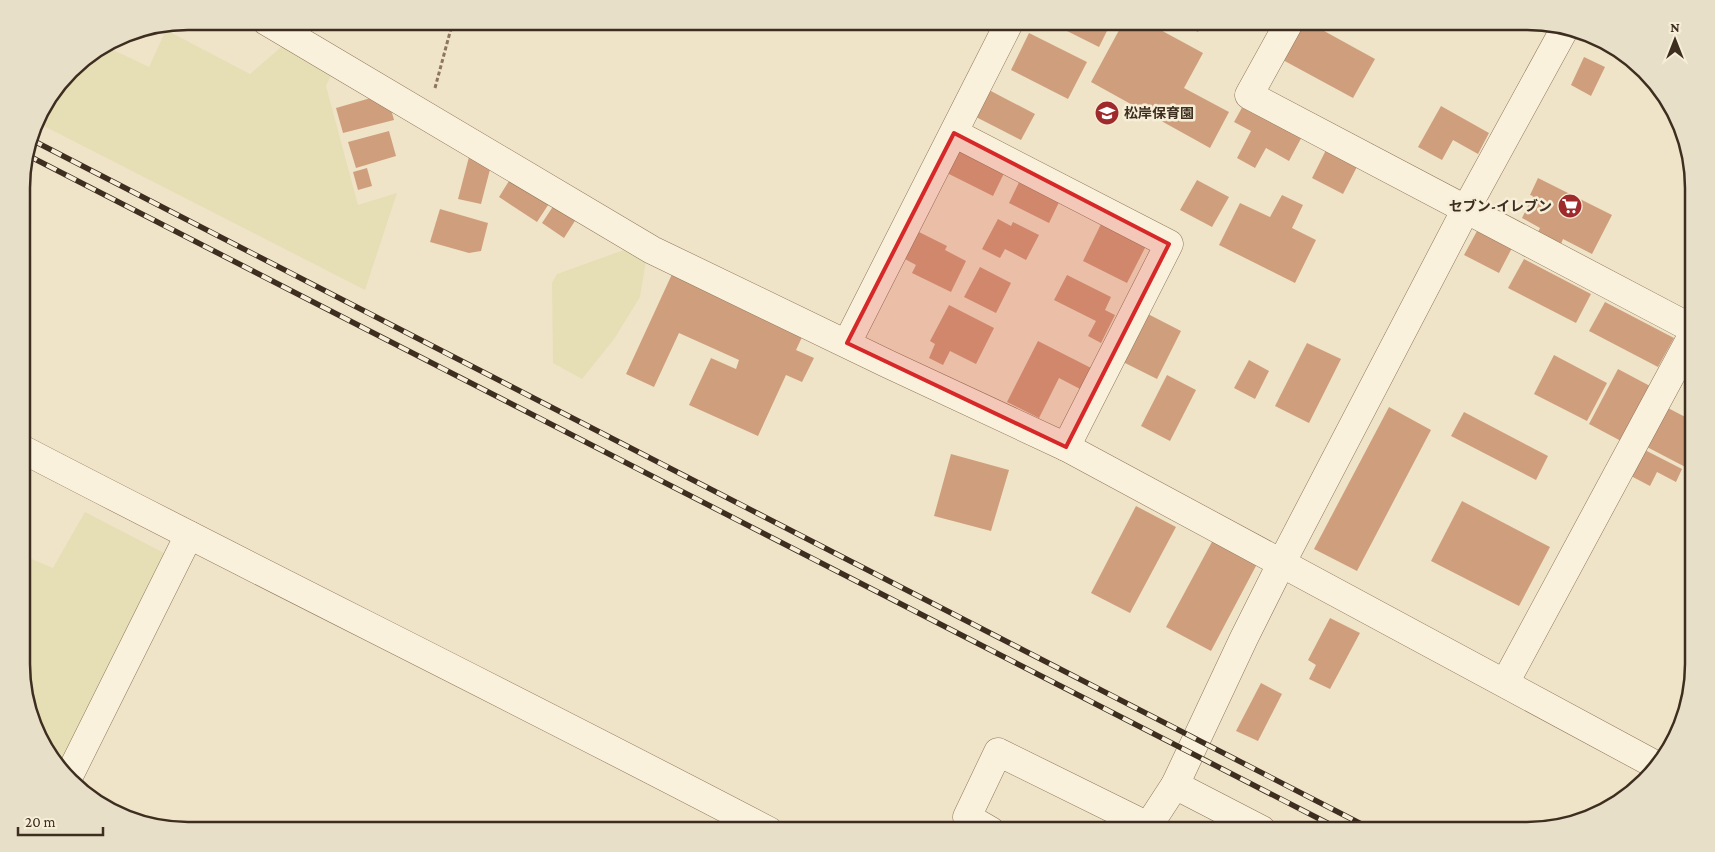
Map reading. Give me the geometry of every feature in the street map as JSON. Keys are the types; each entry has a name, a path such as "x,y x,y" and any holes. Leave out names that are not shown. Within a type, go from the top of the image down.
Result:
{"street":[{"path":"281,30 652,250 1066,447 1650,762"},
{"path":"847,343 1005,30"},
{"path":"1285,30 1249,95 1685,325"},
{"path":"1150,822 1175,785 1282,562 1466,209 1562,34"},
{"path":"954,132 1168,244 1066,447"},
{"path":"1505,683 1685,349"},
{"path":"30,452 752,822"},
{"path":"72,771 189,535"},
{"path":"976,822 967,817 998,752 1134,822"},
{"path":"1175,785 1247,822"}],"path":[{"path":"427,116 451,30"}],"highlighted area":[{"path":"954,133 1169,244 1066,447 847,343"}],"shaded area":[{"path":"169,31 250,74 287,42 334,69 326,86 358,205 397,193 365,290 43,126 51,109 76,76 109,51 112,49 149,67 165,32"},
{"path":"624,250 646,261 640,297 614,339 582,379 553,363 552,283 557,274"},
{"path":"85,512 164,553 62,759 51,743 35,705 30,664 30,558 53,568"}],"building":[{"path":"1065,30 1108,30 1099,47"},
{"path":"1119,30 1161,30 1203,53 1184,88 1229,112 1210,148 1091,82"},
{"path":"1297,30 1322,30 1375,59 1353,98 1281,59"},
{"path":"1029,33 1087,62 1068,99 1011,70"},
{"path":"1584,57 1605,67 1591,96 1571,85"},
{"path":"989,90 1035,114 1021,140 976,117"},
{"path":"381,95 389,102 394,120 343,133 336,108"},
{"path":"1249,95 1305,131 1289,161 1266,148 1255,168 1237,158 1251,131 1234,122"},
{"path":"1441,106 1489,133 1478,154 1453,140 1442,160 1418,147"},
{"path":"389,131 396,156 356,168 348,142"},
{"path":"962,144 1007,167 993,196 947,173"},
{"path":"1329,144 1360,161 1343,194 1312,178"},
{"path":"470,153 493,158 481,204 458,199"},
{"path":"367,168 372,186 358,190 353,172"},
{"path":"515,171 554,196 537,222 499,197"},
{"path":"1023,174 1063,194 1049,223 1009,203"},
{"path":"1538,178 1612,215 1592,254 1563,239 1561,244 1538,232 1540,228 1522,218 1533,196 1530,195"},
{"path":"1197,180 1229,197 1212,227 1180,210"},
{"path":"1282,195 1303,205 1292,228 1316,240 1295,283 1219,245 1240,203 1270,217"},
{"path":"558,199 580,213 564,238 542,223"},
{"path":"440,209 488,223 481,251 469,253 430,242"},
{"path":"998,219 1011,226 1013,222 1039,235 1026,260 1005,249 1000,258 982,249"},
{"path":"1103,220 1148,242 1127,283 1083,261"},
{"path":"917,231 947,246 945,250 966,261 951,292 912,273 916,265 903,258"},
{"path":"1477,231 1512,248 1499,273 1464,255"},
{"path":"1524,259 1591,294 1576,323 1508,288"},
{"path":"980,267 1011,283 996,313 964,297"},
{"path":"673,272 804,333 796,350 814,358 802,382 786,375 758,436 689,405 711,358 736,369 739,360 679,333 654,387 626,374"},
{"path":"1067,275 1111,297 1105,310 1115,315 1101,343 1088,336 1096,321 1054,300"},
{"path":"1605,302 1674,338 1658,367 1589,331"},
{"path":"949,305 994,328 976,364 950,351 943,365 929,358 935,344 930,341"},
{"path":"1148,314 1181,331 1157,379 1123,362"},
{"path":"1038,341 1095,370 1084,391 1059,378 1039,418 1007,402"},
{"path":"1307,343 1341,359 1309,423 1275,406"},
{"path":"1554,355 1607,383 1587,421 1534,394"},
{"path":"1249,360 1269,371 1255,399 1234,388"},
{"path":"1618,369 1650,386 1621,441 1589,424"},
{"path":"1167,375 1196,390 1170,441 1141,426"},
{"path":"1389,407 1431,430 1357,571 1314,549"},
{"path":"1668,408 1685,417 1685,467 1647,447"},
{"path":"1464,412 1548,456 1536,480 1451,436"},
{"path":"1643,449 1682,469 1676,482 1657,472 1650,486 1629,475"},
{"path":"951,454 1009,470 991,531 934,516"},
{"path":"1462,501 1550,547 1519,606 1431,561"},
{"path":"1136,506 1176,527 1130,613 1091,593"},
{"path":"1213,540 1257,564 1211,651 1166,627"},
{"path":"1330,618 1360,633 1330,689 1309,679 1316,665 1308,660"},
{"path":"1261,683 1282,694 1258,741 1236,731"}],"railway":[{"path":"37,142 1357,822"},
{"path":"33,158 1325,822"}],"place":[{"name":"松岸保育園","path":"1107,113"},
{"name":"セブン-イレブン","path":"1570,206"}]}
